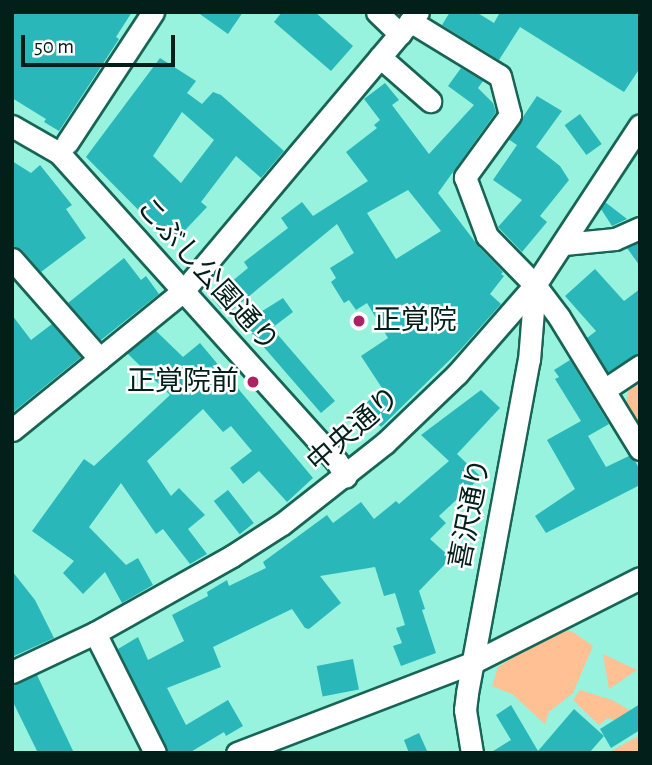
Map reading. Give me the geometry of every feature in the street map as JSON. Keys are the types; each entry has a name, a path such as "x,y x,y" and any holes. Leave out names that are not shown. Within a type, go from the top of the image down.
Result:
{"street":[{"path":"67,143 153,12"},
{"path":"377,12 409,22 500,76 510,115 465,177 487,236 535,285 640,449"},
{"path":"12,429 184,290 409,22"},
{"path":"380,57 430,101"},
{"name":"こぶし公園通り","path":"12,125 59,153 337,462 346,477"},
{"name":"中央通り","path":"12,672 95,632 232,556 346,477 457,374 535,285 640,125"},
{"path":"564,244 615,239 640,228"},
{"path":"12,259 100,359"},
{"name":"喜沢通り","path":"472,753 465,710 528,360 535,285"},
{"path":"604,390 640,366"},
{"path":"237,753 472,663 640,578"},
{"path":"95,632 155,753"}],"shaded area":[{"path":"640,382 640,426 626,403 629,389"},
{"path":"558,628 573,632 593,646 573,693 549,712 545,724 512,694 492,686 498,667"},
{"path":"603,654 637,670 609,689"},
{"path":"580,690 612,700 631,711 617,721 608,718 599,725 573,700"},
{"path":"640,735 640,753 609,753 615,749"}],"building":[{"path":"12,12 132,12 116,37 119,39 59,131 44,122 46,119 12,98"},
{"path":"197,12 243,12 228,34"},
{"path":"282,12 315,12 353,46 331,71 274,22"},
{"path":"450,12 476,12 494,23 499,14 496,12 640,12 640,68 624,92 520,27 499,60 442,25"},
{"path":"160,58 196,81 187,93 202,104 213,92 221,95 284,151 261,178 236,156 201,202 207,207 172,244 86,157","holes":["182,112 214,140 181,183 153,156"]},
{"path":"461,68 483,81 478,88 493,103 496,112 438,193 479,247 503,272 501,274 504,276 490,294 501,304 461,349 381,427 362,407 382,388 361,356 388,338 367,303 356,310 349,300 344,303 331,282 336,278 330,268 354,253 337,224 226,315 212,298 248,268 244,262 288,228 281,218 302,202 313,216 368,181 346,152 377,128 374,125 380,120 364,99 385,83 399,100 392,105 429,154 474,105 448,86","holes":["408,190 441,231 396,259 367,213"]},
{"path":"537,96 562,111 536,147 560,166 569,180 540,216 547,222 522,252 498,227 522,200 493,180 517,145 508,139"},
{"path":"580,114 602,144 586,155 565,125"},
{"path":"12,161 31,173 40,165 72,205 66,209 86,238 41,272 22,250 12,246"},
{"path":"605,202 627,219 612,226 601,209"},
{"path":"640,242 640,266 627,248"},
{"path":"124,258 141,280 146,276 159,294 101,340 68,303"},
{"path":"595,269 624,301 640,289 640,353 608,372 587,338 596,331 565,296"},
{"path":"283,298 293,312 272,328 335,401 321,413 243,323"},
{"path":"12,315 31,340 52,324 81,357 12,413"},
{"path":"155,330 183,357 200,343 313,478 287,502 259,471 243,484 230,468 252,451 231,426 223,432 203,409 147,461 171,496 179,488 205,515 188,529 207,554 190,564 163,529 156,534 121,483 89,527 126,565 138,558 153,585 122,603 105,572 83,594 63,573 74,561 32,531 84,459 94,466 170,395 127,353"},
{"path":"570,360 609,424 588,436 606,467 629,456 635,461 640,470 640,485 546,533 535,516 575,489 547,440 581,421 555,379 559,377 554,370"},
{"path":"481,390 500,408 457,454 481,477 439,516 446,523 430,539 451,558 419,591 425,609 422,610 436,653 401,666 393,646 402,643 396,628 405,625 395,593 384,596 375,567 320,576 341,603 309,629 305,628 292,609 213,647 221,667 167,688 186,725 228,700 243,726 226,736 224,732 189,753 168,753 118,649 138,637 148,660 184,641 172,615 208,596 207,592 227,580 229,586 266,568 263,562 327,515 333,523 361,502 374,519 396,501 399,504 449,461 421,435"},
{"path":"228,490 254,523 240,534 214,501"},
{"path":"12,571 35,600 54,638 12,657"},
{"path":"353,659 359,689 323,696 317,666"},
{"path":"37,675 74,753 38,753 12,700 12,685"},
{"path":"640,704 640,730 611,748 600,729"},
{"path":"511,705 538,751 574,709 604,736 589,753 490,753 511,740 496,715"},
{"path":"419,733 428,753 409,753 404,740"}],"place":[{"name":"正覚院","path":"359,321"},
{"name":"正覚院前","path":"253,382"}]}
